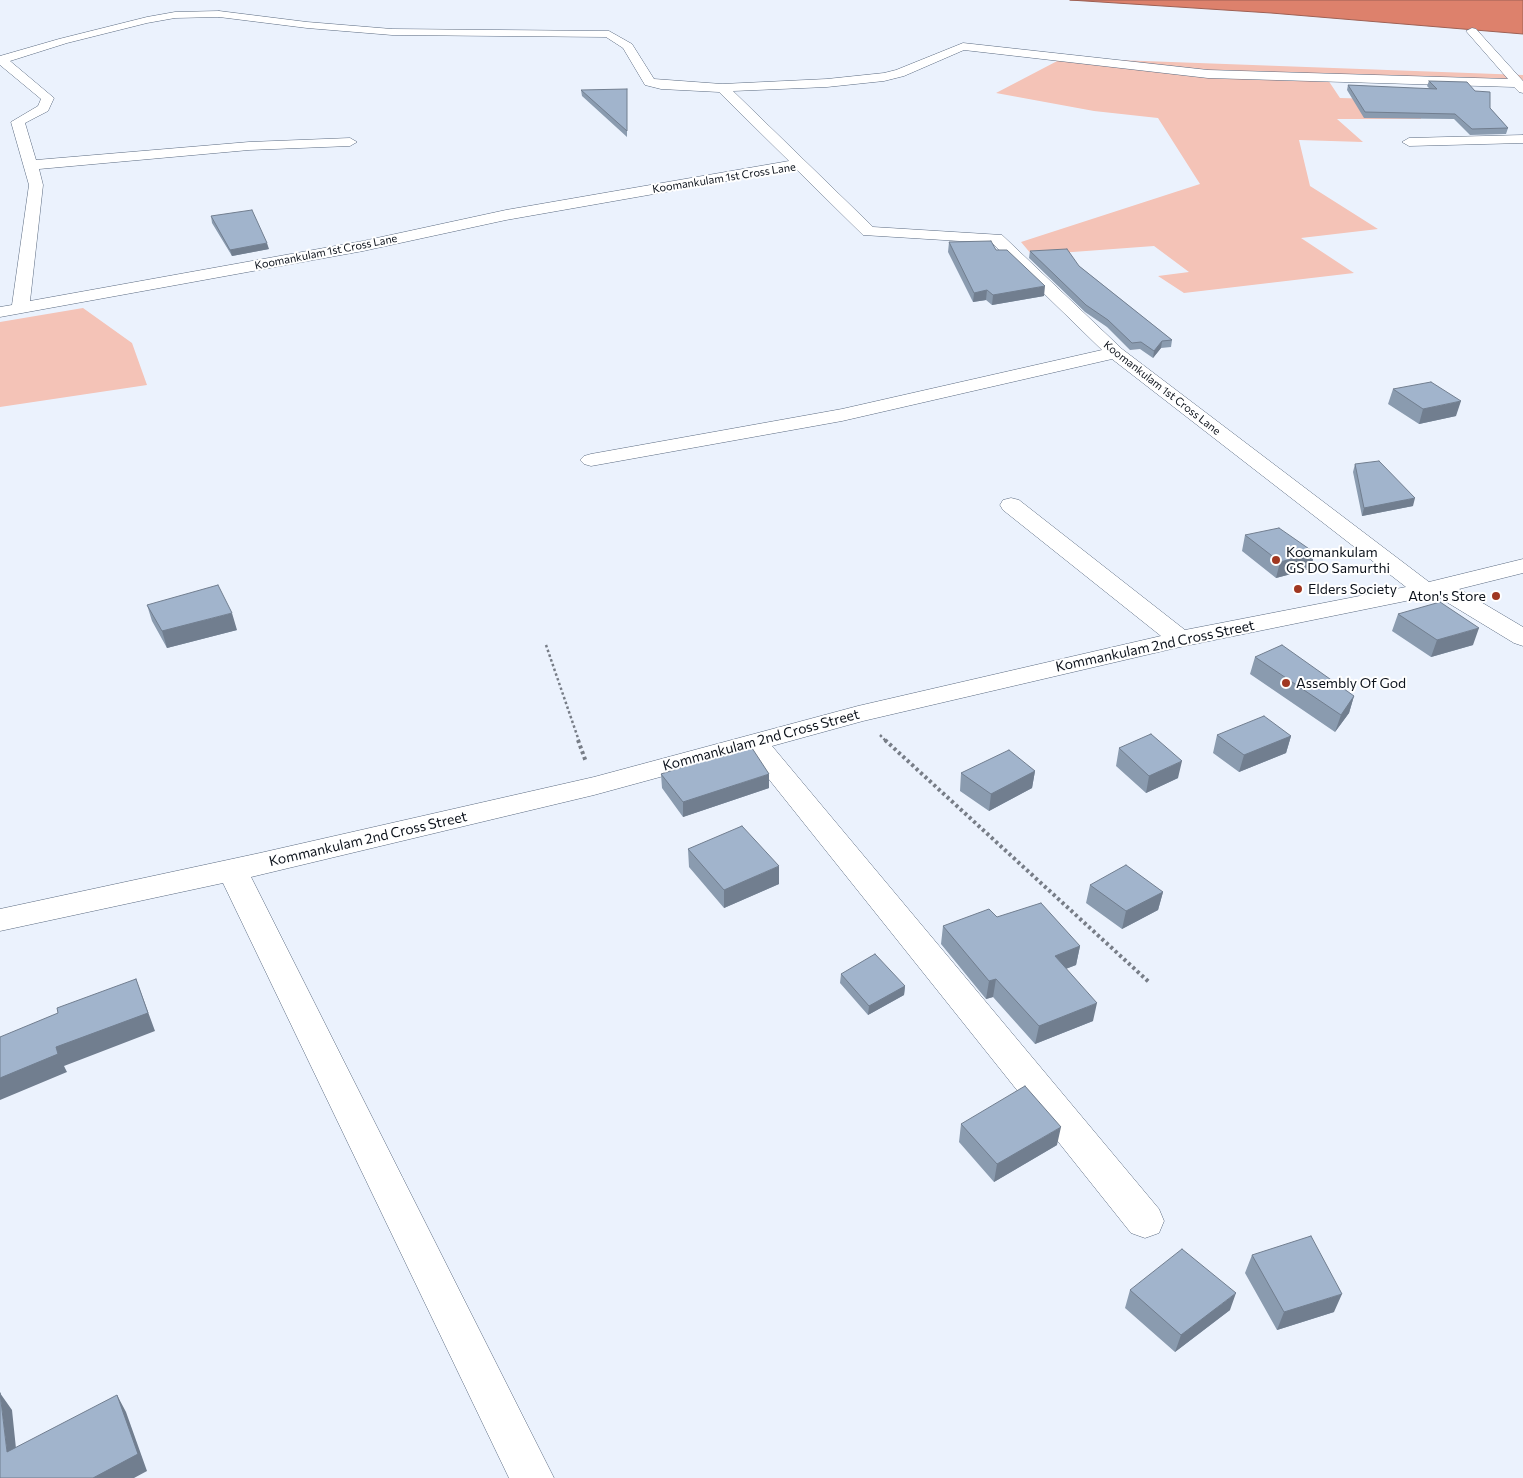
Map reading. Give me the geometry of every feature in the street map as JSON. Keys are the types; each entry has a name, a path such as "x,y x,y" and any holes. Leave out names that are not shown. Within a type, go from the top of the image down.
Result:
{"street":[{"path":"20,308 36,185 18,122 43,108 48,98 1,60 72,38 175,15 220,14 307,25 392,32 591,32 609,34 628,46 649,82 661,85 722,88 827,83 884,77 900,73 963,46 1208,74 1520,86"},
{"path":"1472,31 1520,86"},
{"path":"722,88 799,164"},
{"path":"1409,142 1523,139"},
{"path":"30,165 248,146 350,142"},
{"name":"Koomankulam 1st Cross Lane","path":"0,312 363,246 506,215 799,164 869,232 996,238 1115,353 1432,588 1523,638"},
{"path":"591,460 842,415 1115,353"},
{"path":"1011,506 1180,639"},
{"name":"Kommankulam 2nd Cross Street","path":"0,920 232,870 594,786 858,714 1180,639 1432,588 1523,566"},
{"path":"754,742 1145,1221"},
{"path":"232,870 532,1478"}],"path":[{"path":"546,644 594,786"},
{"path":"858,714 1150,984"}],"shaded area":[{"path":"1070,0 1523,0 1523,34 1271,13"},
{"path":"1063,58 1523,75 1523,86 1328,80 1340,98 1420,100 1421,119 1337,119 1363,142 1299,140 1310,186 1378,229 1301,238 1354,273 1184,293 1158,276 1189,272 1154,246 1032,255 1021,242 1200,184 1158,118 1094,111 996,93"},
{"path":"83,308 132,343 147,385 0,407 0,322"}],"building":[{"path":"1429,81 1467,82 1475,91 1490,92 1490,108 1508,128 1472,129 1455,114 1365,112 1348,85 1437,89"},
{"path":"627,89 627,131 581,90"},
{"path":"252,210 267,243 230,250 211,216"},
{"path":"991,241 996,250 1007,250 1045,286 993,295 987,290 974,293 949,242"},
{"path":"1067,249 1079,266 1172,340 1162,341 1154,351 1141,342 1132,343 1108,320 1086,305 1030,251"},
{"path":"1431,382 1461,401 1423,409 1393,389"},
{"path":"1379,461 1415,498 1364,508 1355,464"},
{"path":"1279,528 1315,553 1280,562 1245,535"},
{"path":"218,585 232,613 162,631 147,605"},
{"path":"1440,602 1479,628 1437,640 1398,614"},
{"path":"1282,645 1354,696 1341,715 1255,657"},
{"path":"1264,716 1291,736 1244,755 1217,735"},
{"path":"1151,734 1182,761 1149,776 1119,748"},
{"path":"750,745 769,774 683,802 661,774"},
{"path":"1009,750 1035,771 991,794 961,773"},
{"path":"742,826 779,866 724,890 688,849"},
{"path":"1126,865 1163,892 1126,911 1090,885"},
{"path":"1041,903 1080,946 1055,956 1097,1003 1039,1026 996,979 989,981 943,926 989,909 997,917"},
{"path":"875,954 905,986 869,1006 841,974"},
{"path":"136,979 148,1013 56,1047 58,1054 0,1078 0,1037 58,1013 57,1008"},
{"path":"1025,1086 1061,1127 997,1164 961,1124"},
{"path":"1311,1236 1342,1294 1284,1312 1252,1255"},
{"path":"1182,1249 1236,1293 1181,1335 1130,1290"},
{"path":"0,1393 7,1452 117,1395 138,1454 93,1478 0,1478"}],"place":[{"name":"Koomankulam GS DO Samurthi","path":"1276,560"},
{"name":"Elders Society","path":"1298,589"},
{"name":"Aton's Store","path":"1496,596"},
{"name":"Assembly Of God","path":"1286,683"}]}
